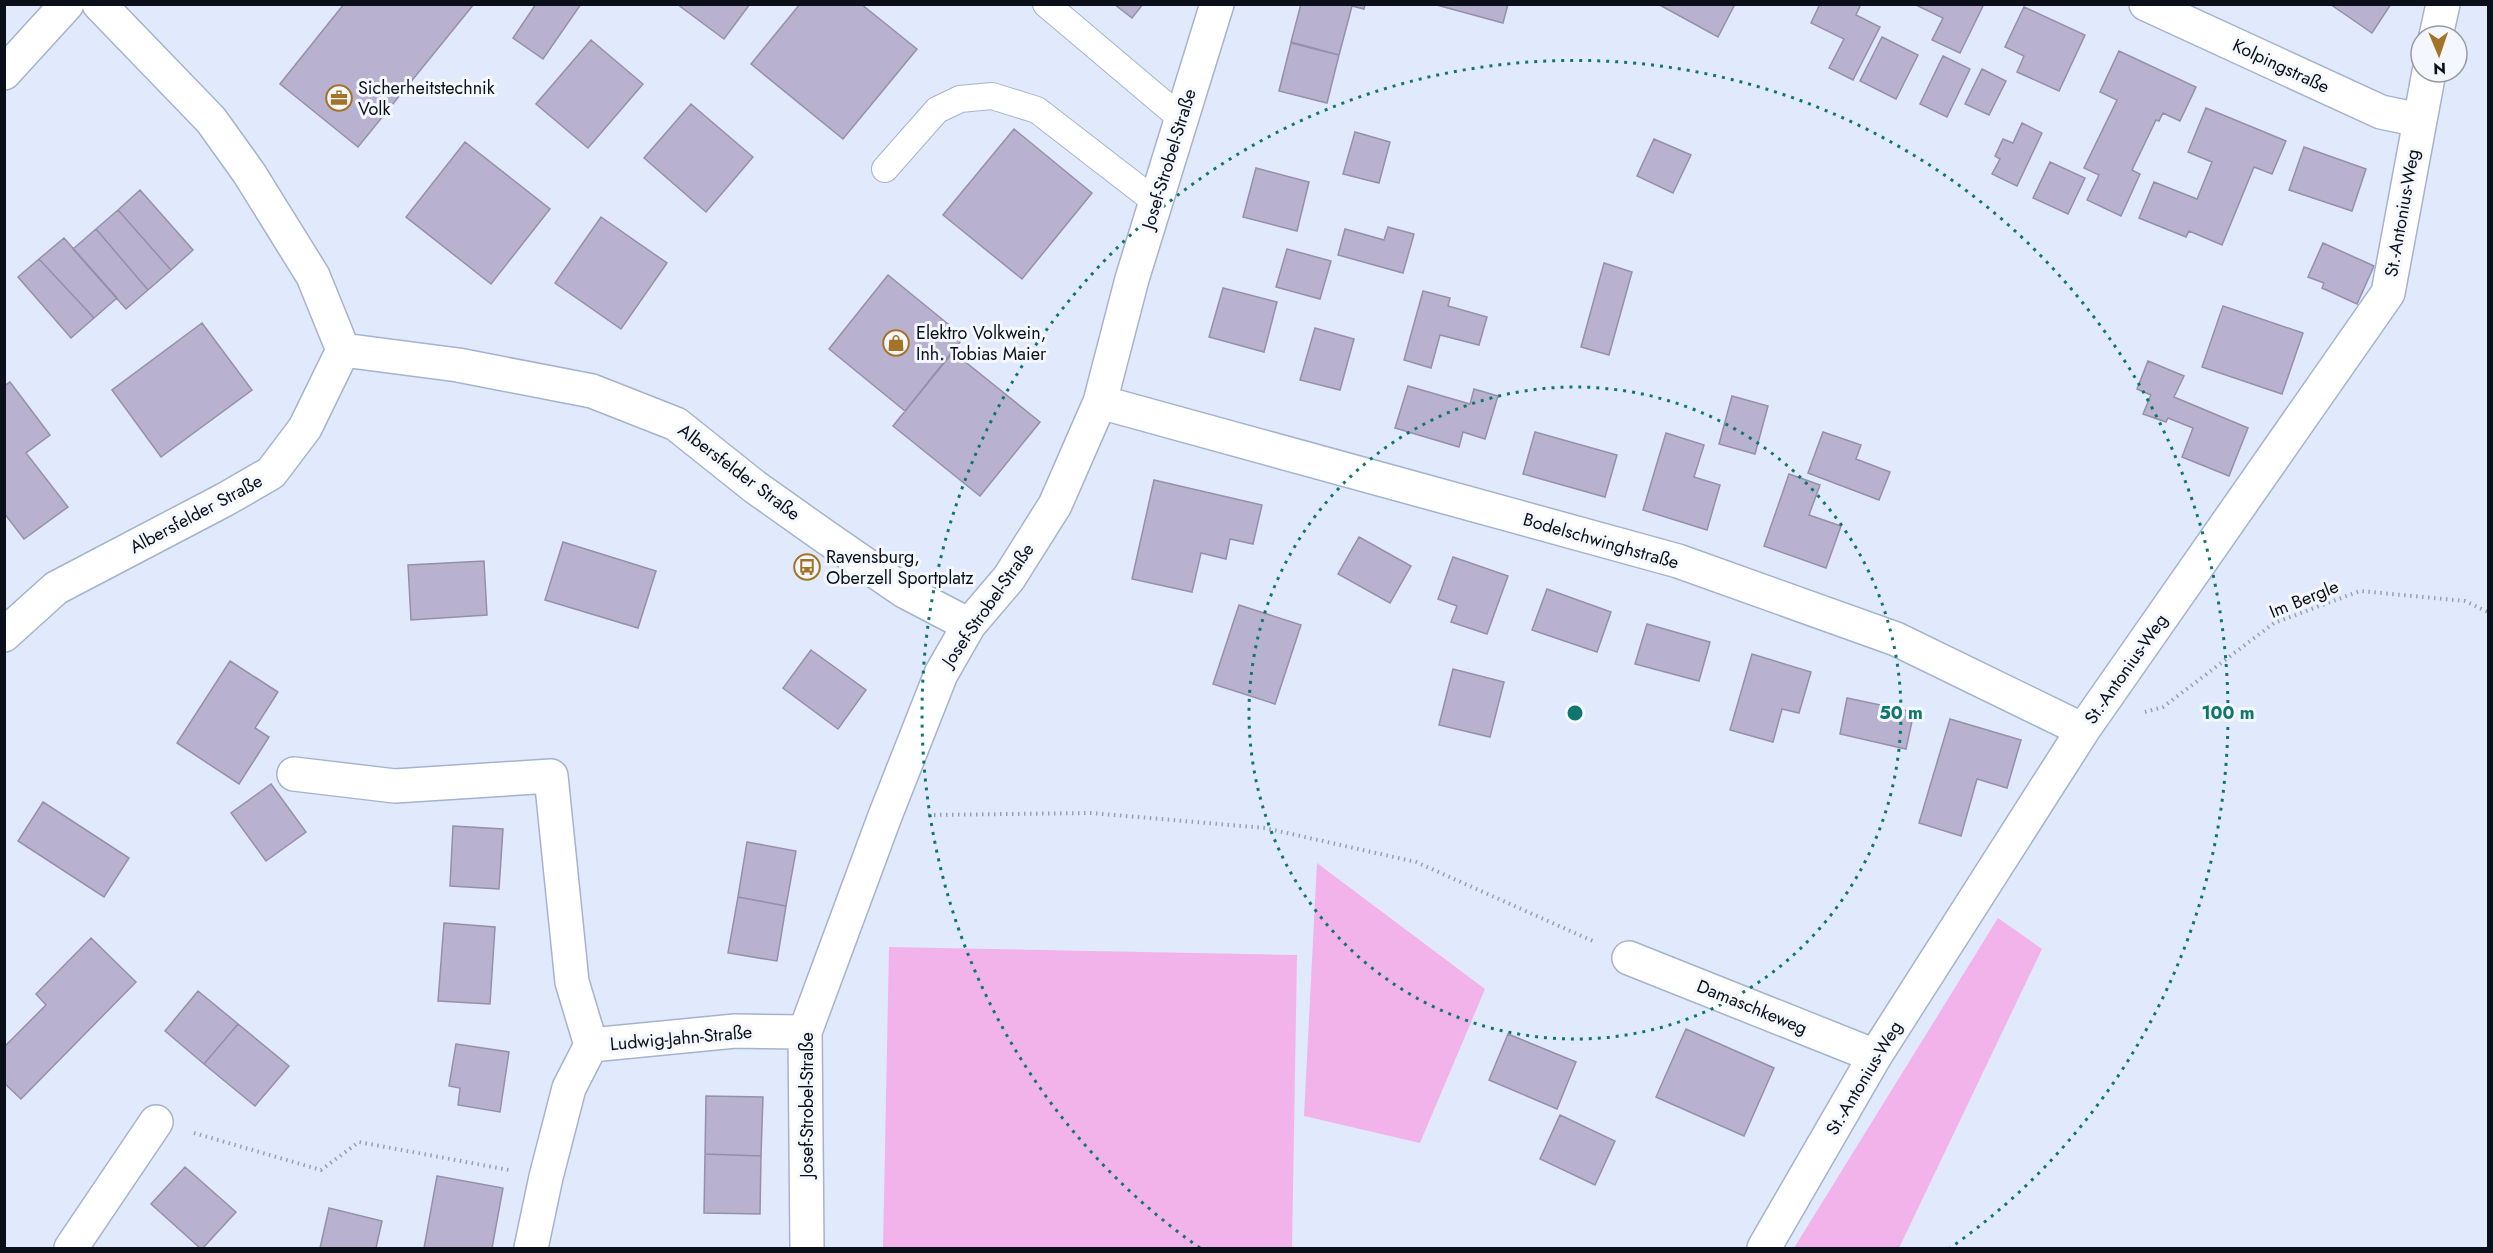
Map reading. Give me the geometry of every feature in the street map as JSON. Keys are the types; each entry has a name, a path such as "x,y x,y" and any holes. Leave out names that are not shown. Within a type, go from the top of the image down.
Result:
{"street":[{"path":"4,73 67,4"},
{"path":"99,4 211,120 313,276 343,350"},
{"name":"Josef-Strobel-Straße","path":"807,1248 805,1032 885,816 941,674 969,626 1009,578 1055,505 1100,402 1132,279 1217,4"},
{"name":"Kolpingstraße","path":"2146,4 2381,112 2419,120"},
{"path":"2439,24 2443,4"},
{"name":"St.-Antonius-Weg","path":"1764,1248 1875,1056 2083,730 2388,293 2426,84"},
{"name":"Albersfelder Straße","path":"4,635 56,588 271,473 305,428 343,350 458,365 592,391 676,424 754,487 827,538 904,591 969,626"},
{"name":"Bodelschwinghstraße","path":"1100,402 1678,561 1896,639 2083,730"},
{"path":"294,774 395,786 551,776 572,982 591,1045"},
{"name":"Damaschkeweg","path":"1629,957 1875,1056"},
{"name":"Ludwig-Jahn-Straße","path":"531,1248 546,1177 569,1088 591,1045 735,1031 805,1032"},
{"path":"71,1248 156,1122"}],"lane":[{"path":"1046,4 1182,119"},
{"path":"885,169 937,110 960,99 992,96 1037,110 1156,202"}],"path":[{"name":"Im Bergle","path":"2140,714 2163,707 2274,623 2360,591 2465,601 2488,612"},
{"path":"885,816 1091,813 1265,828 1416,862 1629,957"},
{"path":"156,1122 321,1170 359,1142 546,1177"}],"shaded area":[{"path":"1317,863 1485,989 1420,1143 1304,1116"},
{"path":"1998,918 2042,949 1899,1248 1794,1248"},
{"path":"889,947 1297,955 1292,1248 883,1248"}],"building":[{"path":"344,4 474,4 358,147 280,84"},
{"path":"536,4 581,4 543,59 513,38"},
{"path":"677,4 750,4 724,39"},
{"path":"800,4 861,4 917,49 843,139 751,64"},
{"path":"1114,4 1143,4 1132,18"},
{"path":"1301,4 1365,4 1364,9 1352,6 1339,55 1291,42"},
{"path":"1433,4 1508,4 1503,23"},
{"path":"1658,4 1735,4 1718,37"},
{"path":"1820,4 1861,4 1856,15 1880,27 1853,80 1829,68 1844,39 1811,23"},
{"path":"1914,4 1984,4 1960,53 1932,40 1943,18"},
{"path":"2330,4 2391,4 2372,33"},
{"path":"2024,7 2085,35 2059,91 2017,72 2024,56 2005,47"},
{"path":"1882,37 1918,55 1896,99 1860,81"},
{"path":"591,40 643,84 588,148 536,104"},
{"path":"1291,43 1339,55 1327,103 1279,91"},
{"path":"2119,51 2196,87 2180,121 2163,113 2159,121 2156,120 2132,170 2140,174 2121,216 2087,200 2099,175 2084,168 2117,100 2100,92"},
{"path":"1943,56 1970,69 1947,117 1920,104"},
{"path":"1982,69 2006,81 1989,115 1965,104"},
{"path":"691,104 753,157 706,212 644,158"},
{"path":"2206,108 2286,141 2272,174 2254,167 2222,245 2189,231 2186,237 2139,218 2154,182 2197,199 2212,162 2188,152"},
{"path":"2022,123 2042,133 2017,186 1992,174 2000,159 1995,156 2003,139 2013,143"},
{"path":"1014,129 1092,193 1022,279 943,215"},
{"path":"1355,132 1390,142 1379,183 1343,174"},
{"path":"1654,139 1691,155 1673,193 1637,176"},
{"path":"465,142 550,209 491,284 406,217"},
{"path":"2304,147 2366,169 2352,211 2289,190"},
{"path":"2050,162 2085,178 2068,214 2033,198"},
{"path":"1256,168 1309,182 1297,231 1243,217"},
{"path":"140,190 193,250 171,270 118,210"},
{"path":"118,210 171,270 148,290 96,229"},
{"path":"601,217 667,263 621,329 555,283"},
{"path":"1388,227 1414,234 1403,273 1338,255 1345,229 1384,240"},
{"path":"96,229 148,290 126,309 73,249"},
{"path":"64,238 117,298 94,318 39,259"},
{"path":"2323,243 2374,266 2357,304 2322,288 2324,283 2308,277"},
{"path":"1287,249 1331,261 1320,299 1276,287"},
{"path":"39,259 94,318 71,338 18,277"},
{"path":"1604,263 1632,272 1609,355 1581,347"},
{"name":"Elektro Volkwein, Inh. Tobias Maier","path":"888,275 964,337 905,411 829,349"},
{"path":"1223,288 1277,302 1264,352 1209,337"},
{"path":"1423,291 1450,298 1448,306 1487,317 1479,345 1440,335 1431,368 1404,360"},
{"path":"2223,306 2303,333 2282,394 2202,367"},
{"path":"202,323 252,390 161,457 112,390"},
{"path":"1315,328 1354,339 1340,390 1300,380"},
{"path":"953,352 1040,422 980,496 893,426"},
{"path":"2148,361 2184,376 2174,397 2248,428 2229,476 2182,457 2193,428 2168,418 2166,422 2143,414 2151,395 2137,389"},
{"path":"10,382 50,435 26,453 68,507 24,539 4,513 4,386"},
{"path":"1408,386 1470,404 1474,389 1498,396 1485,439 1463,432 1459,447 1395,428"},
{"path":"1732,396 1768,406 1755,454 1719,444"},
{"path":"1535,432 1617,455 1605,497 1523,474"},
{"path":"1823,432 1861,445 1856,459 1890,472 1879,500 1808,473"},
{"path":"1666,433 1704,445 1694,477 1720,485 1707,530 1643,510"},
{"path":"1789,474 1820,485 1809,515 1841,526 1826,568 1764,546"},
{"path":"1154,480 1262,505 1253,544 1230,539 1226,559 1201,553 1192,592 1132,579"},
{"path":"1359,537 1411,566 1390,603 1338,574"},
{"path":"563,542 656,571 638,628 545,600"},
{"path":"1453,557 1508,576 1487,634 1451,622 1457,606 1438,599"},
{"path":"484,561 487,615 411,620 408,565"},
{"path":"1547,589 1611,612 1597,652 1532,630"},
{"path":"1239,605 1301,625 1275,704 1213,684"},
{"path":"1647,624 1710,642 1699,681 1635,664"},
{"path":"811,650 866,690 838,729 783,688"},
{"path":"1752,654 1811,672 1799,713 1782,709 1773,742 1730,730"},
{"path":"230,661 278,692 255,728 269,737 239,784 177,743"},
{"path":"1453,669 1504,682 1490,737 1439,725"},
{"path":"1847,698 1914,712 1906,749 1840,734"},
{"path":"1950,719 2021,740 2007,788 1977,779 1961,836 1919,823"},
{"path":"271,784 306,832 266,861 231,813"},
{"path":"43,802 129,858 104,897 18,841"},
{"path":"453,826 503,829 499,889 450,886"},
{"path":"747,842 796,851 786,906 738,897"},
{"path":"738,897 786,906 777,961 728,953"},
{"path":"444,923 495,927 490,1004 438,1001"},
{"path":"91,938 136,982 21,1099 4,1083 4,1047 46,1005 36,994"},
{"path":"198,991 238,1024 204,1064 165,1031"},
{"path":"238,1024 289,1066 255,1106 204,1064"},
{"path":"1686,1029 1774,1068 1744,1136 1656,1097"},
{"path":"1508,1034 1576,1062 1557,1109 1489,1080"},
{"path":"456,1044 509,1052 500,1112 458,1105 460,1088 449,1086"},
{"path":"706,1096 763,1097 761,1156 705,1154"},
{"path":"1560,1115 1615,1141 1595,1185 1540,1159"},
{"path":"705,1154 761,1156 760,1214 704,1213"},
{"path":"185,1167 236,1212 203,1248 200,1248 151,1204"},
{"path":"437,1176 503,1188 492,1248 424,1248"},
{"path":"329,1208 382,1221 376,1248 320,1248"}],"place":[{"name":"Sicherheitstechnik Volk","path":"339,98"},
{"name":"Elektro Volkwein, Inh. Tobias Maier","path":"896,343"},
{"name":"Ravensburg, Oberzell Sportplatz","path":"807,567"}]}
